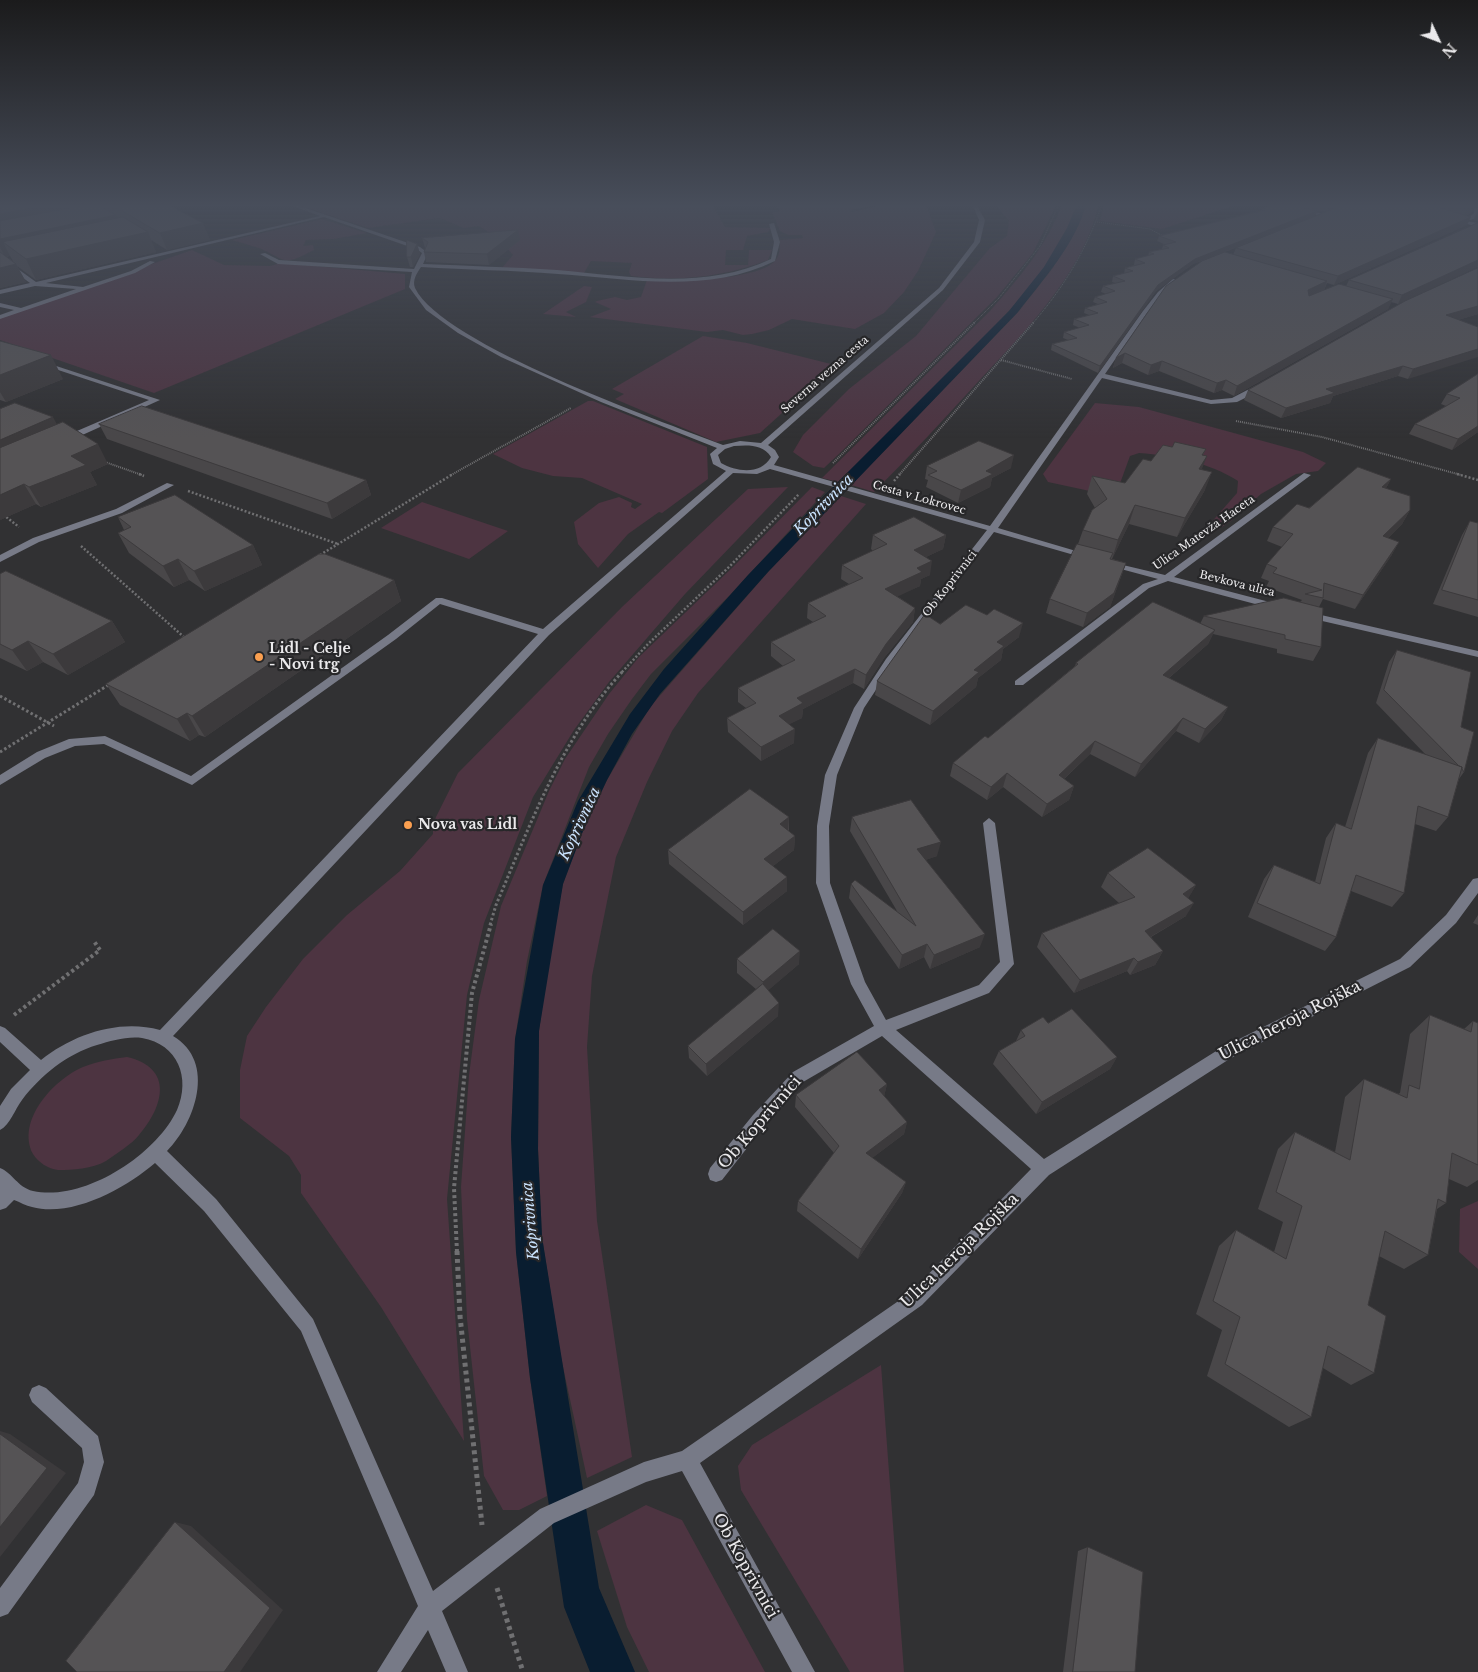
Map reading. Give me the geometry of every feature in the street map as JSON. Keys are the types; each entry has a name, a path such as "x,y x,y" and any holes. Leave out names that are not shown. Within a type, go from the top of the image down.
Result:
{"street":[{"path":"32,282 35,284 86,288"},
{"path":"0,292 44,282"},
{"path":"0,317 104,282"},
{"path":"412,282 412,287 429,312 522,366 722,447"},
{"name":"Severna vezna cesta","path":"762,446 941,289 946,282"},
{"name":"Ob Koprivnici","path":"1043,1169 883,1028 858,984 823,883 823,826 831,775 859,708 892,659 991,531 1160,293 1175,282"},
{"path":"0,305 22,310"},
{"path":"37,362 156,400 54,444"},
{"path":"1100,375 1211,402 1234,400 1265,384"},
{"path":"744,443 762,446 774,453 775,458 769,466 752,472 731,471 717,464 714,459 714,454 722,447 744,443"},
{"name":"Cesta v Lokrovec","path":"769,466 991,531"},
{"path":"163,1037 545,633 731,471"},
{"name":"Ulica Matevža Haceta","path":"1019,683 1146,586 1165,578 1307,475"},
{"path":"0,558 36,540 119,511 170,485"},
{"name":"Bevkova ulica","path":"991,531 1292,611 1478,654"},
{"path":"0,781 41,755 72,742 105,740 192,780 392,637 439,600 545,633"},
{"name":"Ob Koprivnici","path":"716,1174 759,1120 798,1077 883,1028 984,989 1007,964 989,823"},
{"name":"Ulica heroja Rojška","path":"388,1672 430,1607 547,1516 644,1472 687,1460 916,1299 1043,1169 1226,1052 1405,963 1451,919 1478,883"},
{"path":"4,1027 40,1069"},
{"path":"0,1122 17,1094 40,1069 65,1052 91,1040 118,1033 142,1032 163,1037 181,1050 191,1071 190,1096 178,1125 156,1152 128,1175 97,1191 65,1200 6,1196 0,1176"},
{"path":"156,1152 210,1205 307,1325 457,1672"},
{"path":"0,1606 87,1488 94,1462 91,1443 38,1396"},
{"name":"Ob Koprivnici","path":"687,1460 804,1672"}],"path":[{"path":"482,1525 460,1316 454,1188 472,993 496,905 550,778 587,718 614,681 654,638 730,566 813,480 843,454 999,298 1012,282"},
{"path":"879,498 1001,360 1065,282"},
{"path":"1001,360 1094,385"},
{"path":"313,560 476,460 594,396"},
{"path":"1235,421 1322,437 1478,480"},
{"path":"99,460 338,544"},
{"path":"63,530 185,638"},
{"path":"0,752 117,680"},
{"path":"0,696 49,722"},
{"path":"4,1027 100,950 93,940"},
{"path":"489,1561 523,1672"}],"shaded area":[{"path":"100,282 405,282 405,289 154,393 0,340 0,317"},
{"path":"646,282 911,282 884,313 855,329 792,319 769,330 743,335 723,330 707,332 590,317 611,309 595,302 597,301 615,297 627,300 641,297"},
{"path":"961,282 1009,282 997,297 824,468 813,466 793,452 803,435 849,389 916,336"},
{"path":"1015,282 1033,282 988,333 838,482 822,478 990,311"},
{"path":"1042,282 1063,282 1050,301 1014,343 874,492 851,485 1019,311"},
{"path":"584,286 592,287 586,302 566,312 576,317 543,314"},
{"path":"703,336 747,343 835,365 760,433 716,442 615,399 624,394 612,389"},
{"path":"588,401 593,401 707,447 708,479 662,513 659,512 628,534 598,568 578,544 574,522 599,503 619,497 632,503 631,507 635,509 642,504 582,478 553,476 522,468 493,454"},
{"path":"1095,403 1139,407 1303,452 1326,463 1318,471 1296,474 1261,494 1231,521 1208,536 1202,533 1237,493 1238,481 1215,469 1178,458 1139,453 1130,456 1118,489 1099,493 1048,482 1043,474"},
{"path":"788,487 685,594 609,682 574,730 533,797 484,923 467,995 447,1199 464,1441 381,1307 301,1193 301,1175 289,1156 240,1118 240,1070 247,1036 266,1007 303,959 347,915 400,871 433,834 433,823 458,773 623,606 748,489"},
{"path":"812,487 825,492 729,596 651,674 608,734 589,767 543,885 527,961 515,1039 511,1137 516,1252 530,1378 547,1496 519,1510 503,1510 484,1476 467,1319 461,1187 469,1075 479,1000 501,906 549,791 565,759 609,694 639,657 733,567"},
{"path":"841,496 866,504 698,693 672,731 647,782 616,857 592,976 587,1047 597,1221 632,1457 587,1478 560,1353 542,1237 538,1149 539,1031 549,955 563,884 583,831 607,780 650,707 768,572"},
{"path":"422,502 508,531 469,559 381,528"},
{"path":"127,1057 142,1062 152,1070 158,1079 160,1089 159,1100 154,1112 148,1124 139,1135 119,1152 95,1166 58,1170 47,1167 40,1162 33,1154 29,1141 29,1128 33,1115 40,1103 60,1081 83,1067 110,1059"},
{"path":"1478,1201 1478,1269 1459,1252 1460,1209"},
{"path":"881,1365 904,1672 850,1672 741,1490 738,1466 752,1445"},
{"path":"646,1505 682,1520 765,1672 649,1672 627,1627 597,1531"}],"water":[{"name":"Koprivnica","path":"1032,282 1042,282 1018,312 768,572 660,694 632,734 607,780 583,831 563,884 539,1031 538,1149 542,1237 599,1588 635,1672 590,1672 564,1607 530,1378 516,1252 511,1137 515,1039 543,885 578,801 630,714 664,669 748,575 822,498 1009,311"}],"building":[{"path":"1120,282 1162,282 1158,285 1100,366 1052,344 1077,338 1064,332 1089,325 1074,319 1098,313 1085,308 1107,302 1095,297 1115,291 1103,286"},
{"path":"1172,282 1325,282 1308,290 1309,296 1339,284 1393,299 1237,386 1226,380 1217,383 1162,361 1151,365 1125,353 1116,358 1166,286"},
{"path":"1356,282 1430,282 1402,295"},
{"path":"1447,282 1478,282 1478,306 1446,315 1478,327 1478,349 1413,369 1403,366 1326,389 1335,393 1286,408 1248,390 1405,301"},
{"path":"0,341 51,355 0,375"},
{"path":"1478,374 1478,426 1458,439 1415,424 1460,398 1447,394"},
{"path":"15,403 53,417 0,440 0,409"},
{"path":"142,406 366,480 327,503 99,424"},
{"path":"63,422 98,444 71,456 86,465 29,487 24,484 0,495 0,448"},
{"path":"979,441 1014,455 986,471 993,474 961,490 928,475 937,471 927,466"},
{"path":"1175,442 1206,449 1202,455 1207,456 1199,469 1212,472 1185,518 1135,505 1118,540 1083,530 1092,510 1107,499 1092,476 1125,483 1143,459 1151,461 1163,445 1172,447"},
{"path":"1358,467 1391,479 1382,487 1410,496 1410,510 1383,536 1399,542 1363,595 1324,583 1323,598 1305,594 1322,590 1273,573 1277,568 1267,564 1293,534 1273,527 1297,504 1309,508"},
{"path":"175,495 253,545 194,571 178,559 163,566 118,533 131,527 118,517"},
{"path":"914,517 946,535 914,550 932,561 917,568 922,572 885,589 915,608 886,644 866,675 855,669 797,698 803,703 779,716 795,729 761,747 727,718 756,703 738,688 795,660 771,642 826,616 808,603 863,578 842,565 887,544 873,535"},
{"path":"1470,521 1478,523 1478,600 1442,590"},
{"path":"1077,544 1113,553 1110,559 1126,563 1114,593 1087,613 1050,599"},
{"name":"Lidl - Celje - Novi trg","path":"319,554 325,554 394,580 192,716 187,713 177,719 106,684"},
{"path":"6,571 112,621 53,654 28,641 12,650 0,644 0,574"},
{"path":"1284,598 1323,608 1321,647 1285,639 1285,635 1204,616"},
{"path":"1153,602 1215,630 1163,675 1228,707 1205,729 1183,718 1141,764 1095,741 1059,775 1074,786 1047,804 1007,773 991,787 953,763 985,736 988,738 1078,664 1076,663"},
{"path":"966,605 987,615 994,609 1023,623 997,642 1004,646 974,670 979,672 933,711 877,681 925,614 940,624"},
{"path":"1397,650 1471,672 1461,727 1474,732 1464,772 1462,767 1384,690"},
{"path":"1378,738 1462,767 1448,817 1418,806 1404,893 1356,875 1336,937 1257,903 1274,865 1320,884 1336,823 1351,829"},
{"path":"750,789 789,817 780,824 795,836 764,859 787,877 743,912 668,850"},
{"path":"911,800 941,842 917,849 985,934 934,955 927,944 902,955 851,884 855,880 916,926 852,817"},
{"path":"1148,848 1196,885 1183,894 1194,903 1145,931 1163,951 1138,962 1134,958 1080,980 1042,933 1135,897 1108,873"},
{"path":"773,929 800,951 763,982 737,959"},
{"path":"763,984 779,1003 706,1064 688,1046"},
{"path":"1072,1009 1117,1057 1042,1102 999,1051 1025,1036 1021,1030 1043,1017 1048,1023"},
{"path":"1430,1015 1471,1032 1473,1021 1478,1023 1478,1165 1452,1153 1446,1203 1438,1199 1428,1255 1385,1231 1368,1305 1386,1316 1374,1373 1328,1346 1311,1417 1225,1364 1240,1317 1213,1301 1236,1230 1286,1259 1302,1206 1276,1192 1295,1132 1350,1160 1364,1079 1407,1098 1409,1085 1419,1089"},
{"path":"857,1052 887,1084 879,1090 907,1122 866,1153 906,1182 861,1249 798,1201 839,1146 796,1095"},
{"path":"0,1434 47,1468 0,1527"},
{"path":"175,1522 270,1608 224,1672 77,1672 66,1661"},
{"path":"1088,1547 1143,1572 1135,1672 1073,1672"}],"place":[{"name":"Lidl - Celje - Novi trg","path":"259,657"},
{"name":"Nova vas Lidl","path":"408,825"}]}
